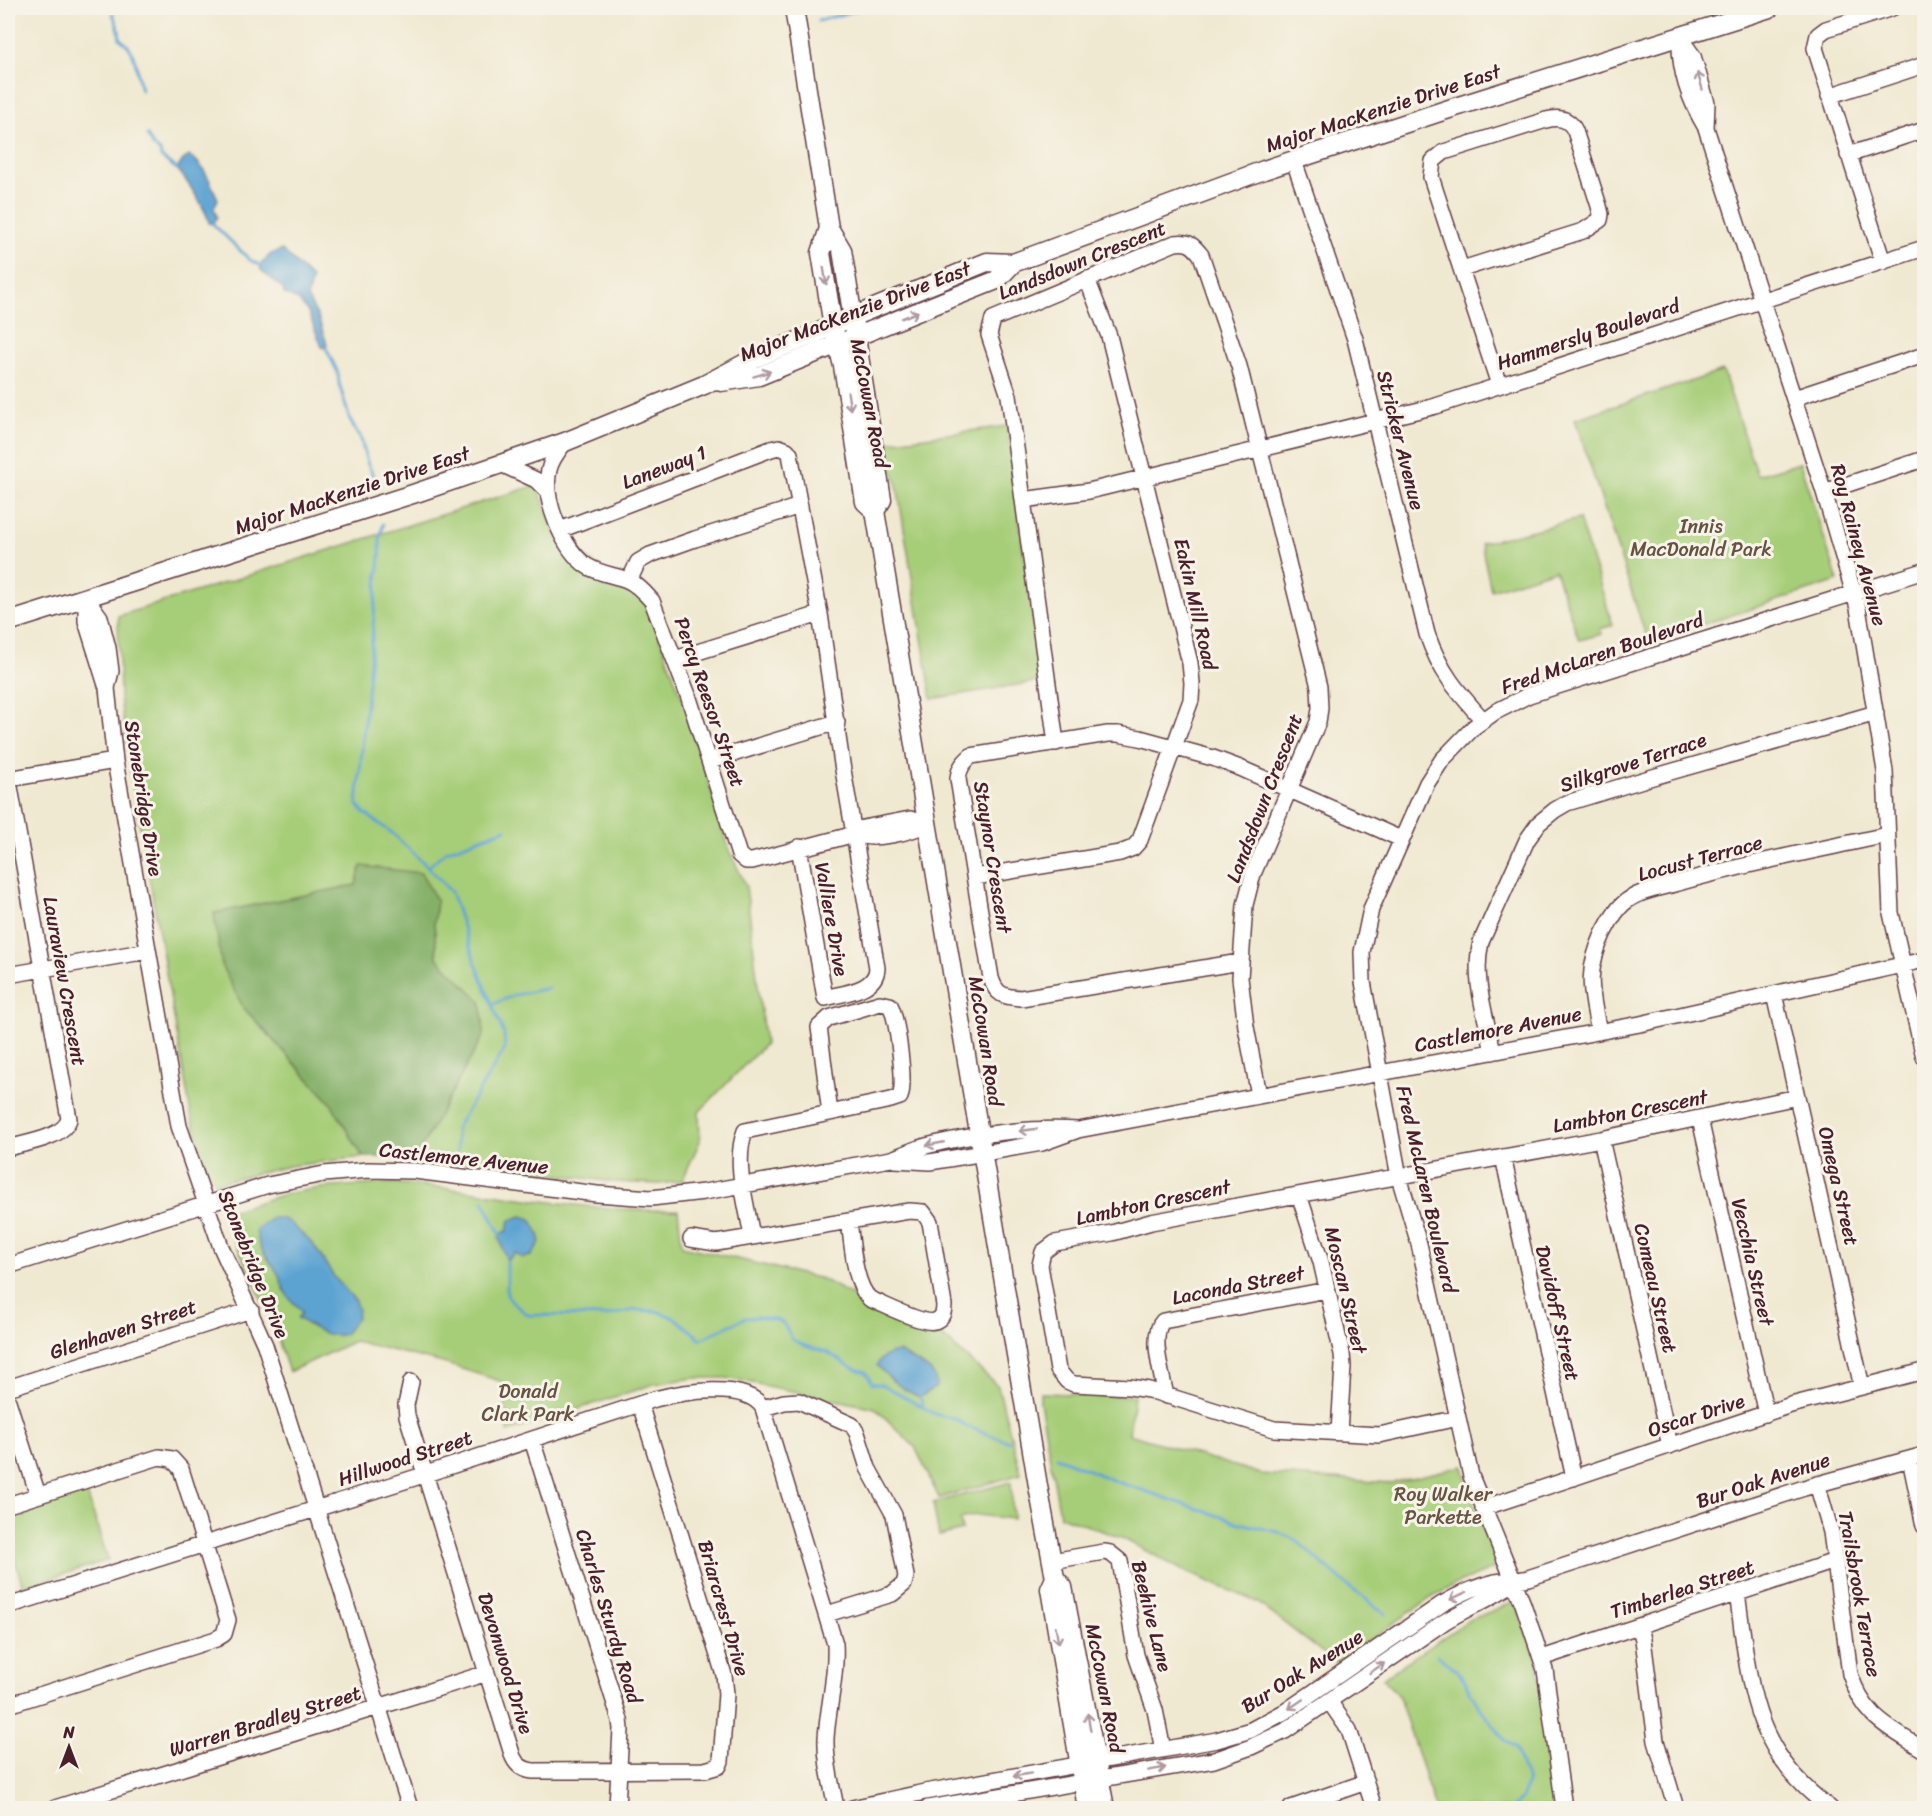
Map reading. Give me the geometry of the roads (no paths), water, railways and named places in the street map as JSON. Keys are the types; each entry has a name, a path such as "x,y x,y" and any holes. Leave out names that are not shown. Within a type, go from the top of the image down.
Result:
{"main road":[{"name":"McCowan Road","path":"794,8 829,228 842,250 882,500 875,511"},
{"name":"Major MacKenzie Drive East","path":"8,622 207,561 565,442 704,385 753,359 852,316 987,262 1013,263 1294,161 1446,110 1770,8"},
{"name":"McCowan Road","path":"829,228 821,253 866,502 875,511 1053,1570 1050,1589 1089,1772 1105,1809"},
{"name":"Major MacKenzie Drive East","path":"704,385 759,376 997,280 1013,263"},
{"name":"McCowan Road","path":"1087,1809 1089,1772"}],"street":[{"path":"1883,262 1815,51 1818,35 1826,29 1892,8"},
{"name":"Roy Rainey Avenue","path":"1680,38 1693,56 1707,103 1706,128 1824,492 1854,593 1885,771 1889,900 1924,1057"},
{"path":"1829,96 1924,65"},
{"path":"1462,269 1583,231 1600,220 1599,206 1575,131 1569,122 1556,118 1546,120 1444,152 1433,161 1431,177 1499,385"},
{"path":"1848,155 1924,130"},
{"name":"Stricker Avenue","path":"1294,161 1355,339 1427,634 1435,657 1451,683 1483,720"},
{"name":"Landsdown Crescent","path":"1056,743 1009,396 989,329 993,319 997,316 1175,243 1186,242 1194,245 1202,255 1239,366 1319,687 1318,723 1253,874 1245,905 1240,962 1241,992 1258,1095"},
{"name":"Hammersly Boulevard","path":"1260,448 1436,406 1924,248"},
{"name":"Eakin Mill Road","path":"975,877 1120,853 1133,848 1140,840 1191,700 1192,673 1144,477 1109,336 1087,279"},
{"path":"1794,398 1924,356"},
{"name":"Percy Reesor Street","path":"565,442 552,459 549,469 548,491 560,530 569,548 587,566 629,581 641,589 652,601 675,659 710,761 739,855 746,861 752,861 855,834 863,828 910,819 928,824"},
{"name":"Laneway 1","path":"560,530 771,449 784,448 790,454 800,506"},
{"path":"1023,500 1089,491 1260,448"},
{"path":"1824,492 1924,459"},
{"path":"501,464 537,480 548,491"},
{"path":"629,581 638,562 650,555 800,506 820,614 855,834"},
{"name":"Fred McLaren Boulevard","path":"1564,1809 1542,1658 1472,1476 1419,1244 1399,1177 1363,982 1362,952 1371,909 1427,783 1442,760 1483,720 1529,695 1924,571"},
{"name":"Stonebridge Drive","path":"86,598 100,617 108,648 111,671 107,688 115,761 179,1126 224,1254 265,1345 410,1809"},
{"path":"675,659 820,614"},
{"name":"Silkgrove Terrace","path":"1493,1052 1479,982 1481,942 1527,840 1546,817 1567,803 1646,778 1876,713"},
{"path":"710,761 837,722"},
{"name":"Staynor Crescent","path":"1240,962 1021,998 1004,997 995,990 991,978 958,779 963,762 971,756 1118,734 1213,758 1290,789 1401,839"},
{"path":"8,778 115,761"},
{"name":"Lauraview Crescent","path":"8,778 68,1122 58,1133 8,1148"},
{"name":"Valliere Drive","path":"799,847 825,998 868,985 876,978 877,973 855,834"},
{"name":"Locust Terrace","path":"1599,1032 1590,982 1591,966 1611,919 1624,903 1640,894 1700,876 1887,835"},
{"path":"8,975 148,951"},
{"name":"Castlemore Avenue","path":"8,1266 287,1180 324,1174 368,1170 433,1173 629,1197 680,1196 891,1159 930,1162 982,1145 1042,1143 1078,1130 1599,1032 1924,960"},
{"name":"Omega Street","path":"1774,994 1862,1387"},
{"path":"752,1237 740,1156 741,1139 745,1131 830,1113 891,1100 900,1096 902,1078 895,1020 890,1005 880,1003 829,1018 819,1027 830,1113"},
{"name":"Lambton Crescent","path":"1458,1418 1384,1434 1274,1429 1130,1387 1074,1384 1061,1376 1058,1370 1041,1265 1043,1252 1055,1243 1112,1233 1151,1222 1601,1139 1797,1097"},
{"name":"Vecchia Street","path":"1700,1119 1766,1414"},
{"name":"Comeau Street","path":"1601,1139 1670,1446"},
{"name":"Davidoff Street","path":"1503,1157 1574,1478"},
{"name":"Moscan Street","path":"1299,1195 1318,1251 1343,1366 1340,1432"},
{"path":"691,1239 716,1243 849,1221 917,1210 928,1217 944,1305 942,1316 939,1319 933,1322 922,1319 870,1299 866,1295 860,1285 849,1221"},
{"name":"Laconda Street","path":"1166,1396 1156,1338 1159,1325 1163,1321 1327,1290"},
{"name":"Glenhaven Street","path":"8,1388 251,1310"},
{"name":"Oscar Drive","path":"1483,1508 1791,1405 1924,1371"},
{"name":"Devonwood Drive","path":"411,1382 406,1405 407,1416 513,1757 518,1765 533,1771 620,1771"},
{"name":"Hillwood Street","path":"8,1606 672,1394 708,1391 748,1396 759,1402 763,1408"},
{"path":"8,1401 38,1495"},
{"path":"827,1614 892,1594 904,1584 906,1576 894,1515 868,1468 857,1432 852,1425 799,1401 784,1402 763,1408 827,1614 836,1653 826,1756 836,1809"},
{"name":"Briarcrest Drive","path":"620,1771 705,1770 719,1766 726,1694 722,1668 640,1404"},
{"name":"Charles Sturdy Road","path":"532,1440 620,1720 617,1809"},
{"path":"8,1505 159,1457 172,1459 182,1469 227,1614 228,1627 224,1634 216,1639 8,1705"},
{"path":"1917,1457 1924,1526"},
{"name":"Bur Oak Avenue","path":"928,1809 1089,1772 1163,1750 1229,1738 1259,1726 1286,1711 1452,1599 1496,1582 1514,1582 1817,1484 1917,1457"},
{"name":"Trailsbrook Terrace","path":"1817,1484 1831,1532 1850,1674 1854,1687 1870,1713 1924,1750"},
{"name":"Beehive Lane","path":"1053,1570 1104,1552 1110,1553 1120,1561 1136,1655 1155,1710 1163,1750"},
{"name":"Timberlea Street","path":"1542,1658 1835,1561"},
{"name":"Bur Oak Avenue","path":"852,1809 925,1792 1089,1772 1214,1760 1240,1752 1273,1738 1458,1613 1501,1593 1514,1582"},
{"path":"1737,1593 1753,1696 1766,1732 1783,1763 1808,1792 1830,1809"},
{"path":"1639,1626 1643,1639 1656,1741 1676,1809"},
{"name":"Warren Bradley Street","path":"56,1809 487,1673"},
{"path":"1329,1701 1349,1730 1374,1809"},
{"path":"1292,1809 1366,1782"}],"water":[{"path":"189,156 203,169 218,199 214,208 217,217 213,224 209,223 201,203 177,169"},
{"path":"282,250 312,279 307,297 318,317 327,344 326,348 322,347 308,312 298,300 284,294 283,289 261,270 260,265 271,254"},
{"path":"522,1216 531,1219 539,1234 540,1242 531,1256 522,1258 515,1253 507,1261 499,1238 500,1234 507,1231 510,1220"},
{"path":"272,1218 281,1218 289,1222 313,1244 335,1278 354,1299 358,1309 357,1318 344,1334 326,1334 298,1318 301,1311 286,1293 257,1237 256,1229"},
{"path":"899,1352 930,1370 935,1377 936,1387 920,1397 896,1384 886,1375 877,1365 889,1354"}],"waterway":[{"path":"818,21 864,8"},
{"path":"113,14 120,39 133,55 141,90"},
{"path":"147,135 153,146 160,151 161,157 177,169"},
{"path":"213,224 250,260 260,265"},
{"path":"326,348 338,373 349,417 360,436 367,462 377,484"},
{"path":"383,524 380,536 380,564 357,804 363,812 392,833 451,892 474,959 504,1034 505,1049 456,1128 457,1151"},
{"path":"428,867 446,851 506,829"},
{"path":"493,1004 515,995 549,988"},
{"path":"483,1200 500,1234"},
{"path":"507,1261 507,1295 528,1315 606,1316 635,1310 656,1311 675,1318 701,1339 745,1318 758,1317 777,1320 783,1323 793,1340 827,1352 852,1368 866,1372 872,1383 883,1385 935,1414 958,1420 966,1426 1010,1442"},
{"path":"920,1397 923,1406"},
{"path":"1057,1457 1115,1481 1240,1523 1278,1532 1296,1540 1349,1587 1386,1614"},
{"path":"1437,1655 1458,1671 1478,1705 1504,1739 1516,1749 1527,1782 1523,1797 1513,1808"}],"park label":[{"name":"Innis MacDonald Park","path":"1701,538"},
{"name":"Donald Clark Park","path":"528,1402"},
{"name":"Roy Walker Parkette","path":"1443,1506"}]}
